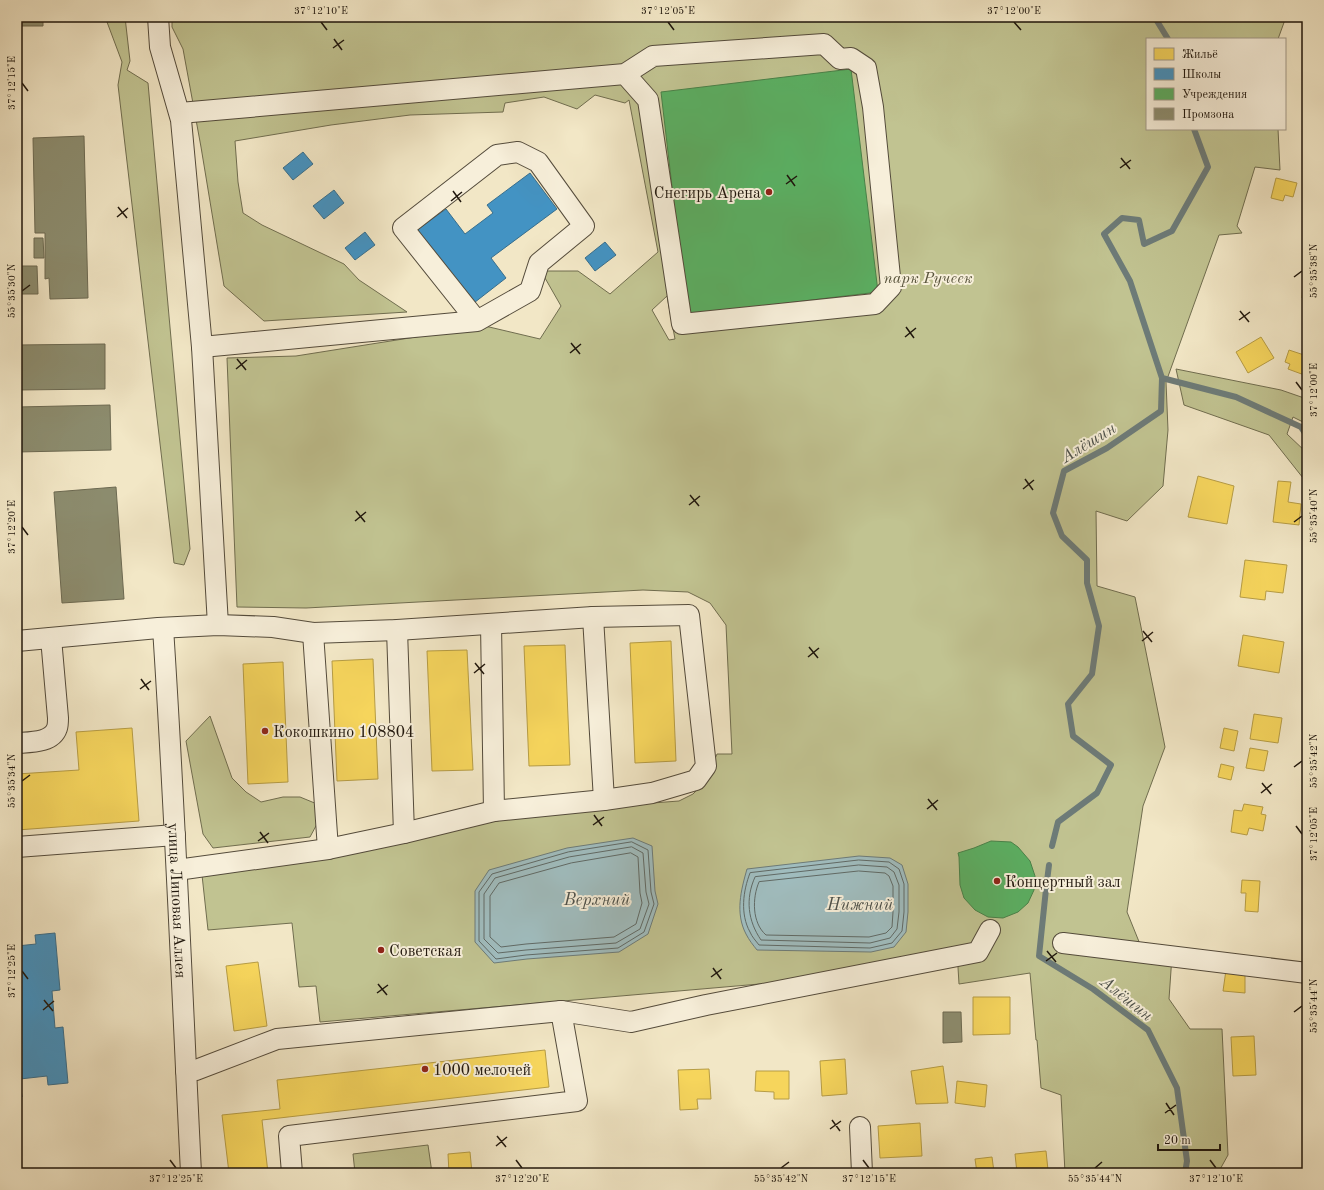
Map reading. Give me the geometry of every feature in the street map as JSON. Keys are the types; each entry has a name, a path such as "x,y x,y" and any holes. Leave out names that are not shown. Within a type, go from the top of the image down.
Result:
{"street":[{"path":"158,17 160,47 180,113 202,347 218,625"},
{"path":"180,113 625,74 652,56 824,44 840,59 851,58 866,68 872,107 891,287 874,304 682,324 648,100 625,74"},
{"path":"202,347 476,321 530,291 539,263 584,226 538,162 518,152 497,155 403,228 476,321"},
{"path":"17,641 163,628 218,625 273,627 313,633 397,630 593,617 689,615 706,766 696,780 652,793 604,800 494,811 404,833 328,849 177,870"},
{"path":"593,617 604,800"},
{"path":"491,624 494,811"},
{"name":"улица Липовая Аллея","path":"163,628 192,1173"},
{"path":"397,630 404,833"},
{"path":"313,633 328,849"},
{"path":"17,743 42,741 52,735 57,728 58,718 51,638"},
{"path":"17,847 175,835"},
{"path":"186,1071 196,1070 277,1039 561,1011 631,1022 706,1005 978,952 990,930"},
{"path":"1063,943 1307,973"},
{"path":"292,1173 289,1136 577,1101 561,1011"},
{"path":"860,1127 862,1173"}],"green space":[{"path":"107,17 125,17 130,61 127,70 148,83 190,549 184,565 174,563 118,85 122,62 107,22"},
{"name":"парк Ручеек","path":"172,17 1286,17 1278,38 1146,38 1146,130 1278,130 1280,170 1255,167 1237,226 1242,233 1219,235 1166,382 1168,430 1163,486 1127,521 1096,511 1097,586 1135,597 1165,747 1143,806 1127,912 1144,954 1172,956 1169,999 1190,1029 1222,1029 1228,1155 1218,1173 1065,1173 1061,1095 1041,1088 1030,973 959,984 957,951 933,969 320,1022 316,986 299,987 292,923 208,930 202,875 494,815 679,801 693,794 705,782 717,754 732,754 726,625 710,603 688,592 643,590 306,608 237,607 227,358 296,356 485,326 540,339 561,306 541,271 578,271 610,294 658,252 629,100 625,103 595,95 577,109 544,97 505,103 503,112 410,115 331,125 235,141 238,182 243,213 262,225 344,264 359,280 407,312 264,321 224,286 183,49 172,27","holes":["667,296 675,339 669,340 652,310"]},
{"path":"1176,369 1281,390 1307,399 1307,424 1293,417 1287,434 1307,453 1307,483 1269,435 1184,405"},
{"path":"210,716 232,778 246,792 261,802 283,797 300,797 317,804 317,824 310,837 213,848 203,834 186,741"},
{"path":"428,1145 432,1173 355,1173 353,1154"}],"water":[{"name":"Верхний","path":"633,838 652,846 655,891 658,904 648,934 619,952 494,963 475,942 475,891 489,870 567,848"},
{"name":"Нижний","path":"859,856 890,858 902,865 908,884 908,912 906,932 894,947 871,952 757,950 746,934 740,910 741,893 747,869"}],"building: Жильё":[{"path":"1276,178 1297,183 1293,197 1285,195 1283,201 1271,198"},
{"path":"1304,270 1307,270 1307,299 1302,298"},
{"path":"1261,337 1274,358 1248,373 1236,352"},
{"path":"1289,350 1307,356 1307,376 1288,369 1290,364 1285,362"},
{"path":"1198,476 1234,486 1227,524 1188,517"},
{"path":"1278,481 1291,482 1288,502 1301,504 1299,525 1273,522"},
{"path":"1245,560 1287,565 1283,593 1266,591 1265,600 1240,597"},
{"path":"1243,635 1284,642 1279,673 1238,666"},
{"path":"671,641 676,761 635,763 630,643"},
{"path":"565,645 570,765 529,766 524,646"},
{"path":"467,650 473,770 432,771 427,651"},
{"path":"373,659 378,779 337,781 332,661"},
{"path":"283,662 288,782 248,784 243,664"},
{"path":"1254,714 1282,718 1278,743 1250,739"},
{"path":"132,728 139,821 17,830 17,774 79,770 76,732"},
{"path":"1224,728 1238,731 1234,751 1220,748"},
{"path":"1250,748 1268,751 1264,771 1246,768"},
{"path":"1221,764 1234,767 1231,780 1218,777"},
{"path":"1244,804 1263,807 1261,814 1266,815 1263,831 1249,828 1247,835 1231,832 1234,810 1242,811"},
{"path":"1242,880 1260,881 1258,912 1245,911 1246,893 1241,893"},
{"path":"258,962 267,1026 234,1031 226,966"},
{"path":"1226,970 1245,974 1245,993 1223,991"},
{"path":"973,997 1010,997 1010,1034 973,1035"},
{"path":"1254,1036 1256,1075 1233,1076 1231,1037"},
{"path":"545,1050 549,1087 262,1120 268,1173 229,1173 222,1115 280,1109 277,1080"},
{"path":"845,1059 847,1094 822,1096 820,1061"},
{"path":"943,1066 948,1103 916,1104 911,1071"},
{"path":"709,1069 711,1099 697,1099 698,1109 680,1110 678,1070"},
{"path":"756,1071 789,1071 789,1099 774,1099 774,1092 755,1091"},
{"path":"957,1081 987,1085 985,1107 955,1103"},
{"path":"920,1123 922,1156 880,1158 878,1126"},
{"path":"1046,1151 1048,1170 1017,1173 1015,1154"},
{"path":"470,1152 472,1173 449,1173 448,1154"},
{"path":"992,1157 994,1172 977,1173 975,1159"}],"building: Школы":[{"path":"303,152 313,164 293,180 283,168"},
{"path":"530,173 557,209 491,258 506,278 470,306 414,232 446,209 465,234 493,213 487,205"},
{"path":"334,190 344,203 324,219 313,206"},
{"path":"365,232 375,245 355,260 345,248"},
{"path":"605,242 616,255 595,271 585,258"},
{"path":"55,933 60,990 52,991 55,1028 63,1027 68,1083 48,1085 47,1076 20,1079 22,1097 17,1098 17,946 36,944 35,935"}],"building: Учреждения":[{"name":"Снегирь Арена","path":"851,69 878,292 687,315 661,92"},
{"name":"Концертный зал","path":"991,841 1011,842 1018,847 1030,861 1035,876 1034,890 1028,903 1018,912 1003,918 988,917 975,910 964,898 960,885 958,853"}],"building: Промзона":[{"path":"17,17 43,17 43,26 17,26"},
{"path":"83,17 98,17 98,21 83,21"},
{"path":"84,136 88,298 50,299 49,278 45,279 45,233 35,233 33,138"},
{"path":"34,238 43,238 44,258 34,258"},
{"path":"17,266 37,266 38,294 17,294"},
{"path":"105,344 105,389 17,390 17,345"},
{"path":"110,405 111,450 17,452 17,407"},
{"path":"116,487 124,599 62,603 54,492"},
{"path":"943,1012 961,1012 962,1042 943,1043"}],"waterway":[{"name":"Алёшин","path":"1159,17 1157,21 1167,38"},
{"name":"Алёшин","path":"1052,846 1058,822 1097,793 1111,765 1073,736 1068,704 1092,674 1099,626 1087,583 1087,560 1062,536 1053,513 1064,471 1107,448 1161,411 1162,378 1130,281 1104,234 1122,218 1139,220 1144,244 1172,231 1208,167 1194,130"},
{"path":"1162,378 1236,397 1301,427 1307,436"},
{"name":"Алёшин","path":"1049,865 1039,956 1093,989 1148,1030 1177,1088 1187,1161 1185,1173"}],"place":[{"name":"Снегирь Арена","path":"769,192"},
{"name":"Кокошкино 108804","path":"265,731"},
{"name":"Концертный зал","path":"997,881"},
{"name":"Советская","path":"381,950"},
{"name":"1000 мелочей","path":"425,1069"}]}
